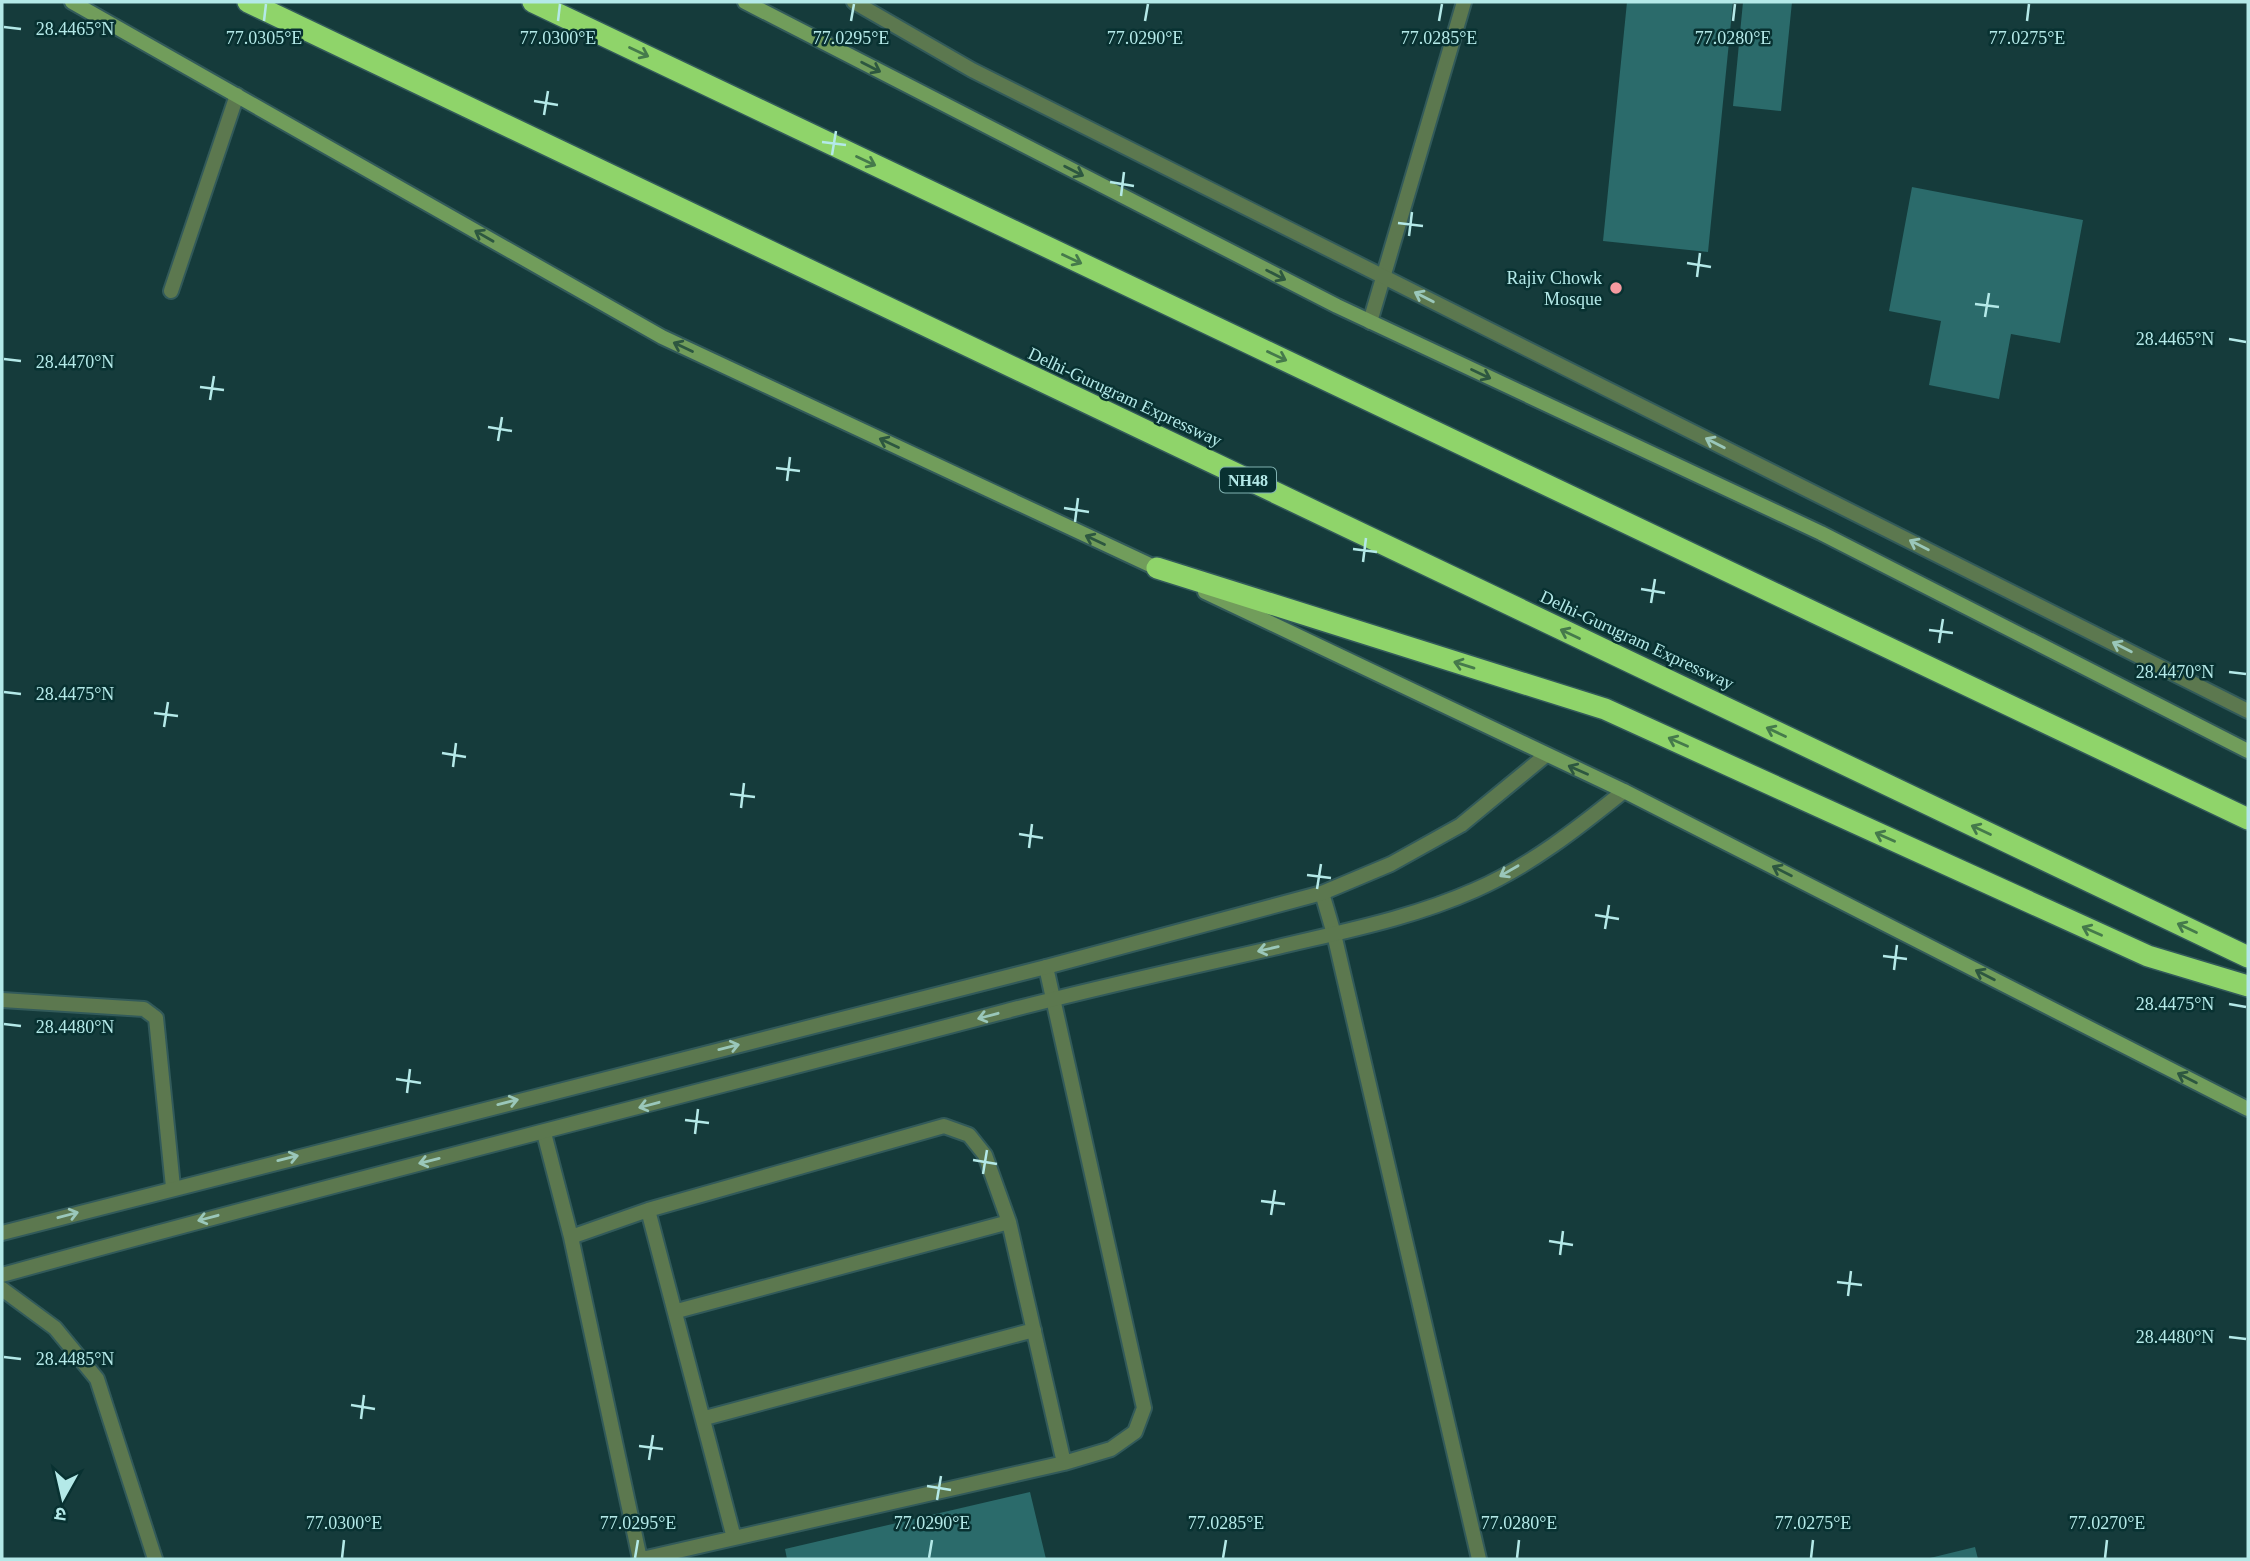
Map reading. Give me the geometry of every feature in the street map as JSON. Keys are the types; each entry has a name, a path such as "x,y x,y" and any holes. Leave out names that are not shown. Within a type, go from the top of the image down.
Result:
{"highway":[{"name":"Delhi-Gurugram Expressway","path":"248,2 2248,957"},
{"path":"533,2 2248,819"},
{"path":"1157,568 1605,709 2148,956 2248,986"}],"main road":[{"path":"72,2 662,337 1157,568 1624,791 2248,1109"},
{"path":"745,2 1370,322 1822,533 2248,751"}],"street":[{"path":"854,2 971,69 2248,711"},
{"path":"1370,322 1464,2"},
{"path":"171,292 237,95"},
{"path":"2,1233 173,1187 1046,967 1322,893 1391,864 1461,825 1546,755"},
{"path":"2,1275 323,1186 544,1133 1054,999 1410,916 1478,889 1568,836 1624,791"},
{"path":"1322,893 1334,934 1479,1559"},
{"path":"544,1133 571,1237 641,1559 1064,1463 1111,1449 1135,1432 1144,1408 1046,967"},
{"path":"2,1000 144,1009 156,1017 173,1187"},
{"path":"571,1237 648,1210 944,1126 969,1135 985,1155 1009,1222 1064,1463"},
{"path":"648,1210 677,1311 734,1538"},
{"path":"677,1311 1009,1222"},
{"path":"2,1289 55,1328 97,1379 155,1559"},
{"path":"705,1418 1034,1330"}],"building":[{"path":"1627,2 1733,2 1708,252 1603,241"},
{"path":"1743,2 1792,2 1781,111 1733,106"},
{"path":"1912,187 2083,220 2060,343 2011,334 1999,399 1929,385 1941,321 1889,311"},
{"path":"1030,1492 1046,1559 787,1559 785,1549"},
{"path":"1975,1547 1978,1559 1930,1559 1930,1558"}],"place":[{"name":"Rajiv Chowk Mosque","path":"1616,288"}]}
